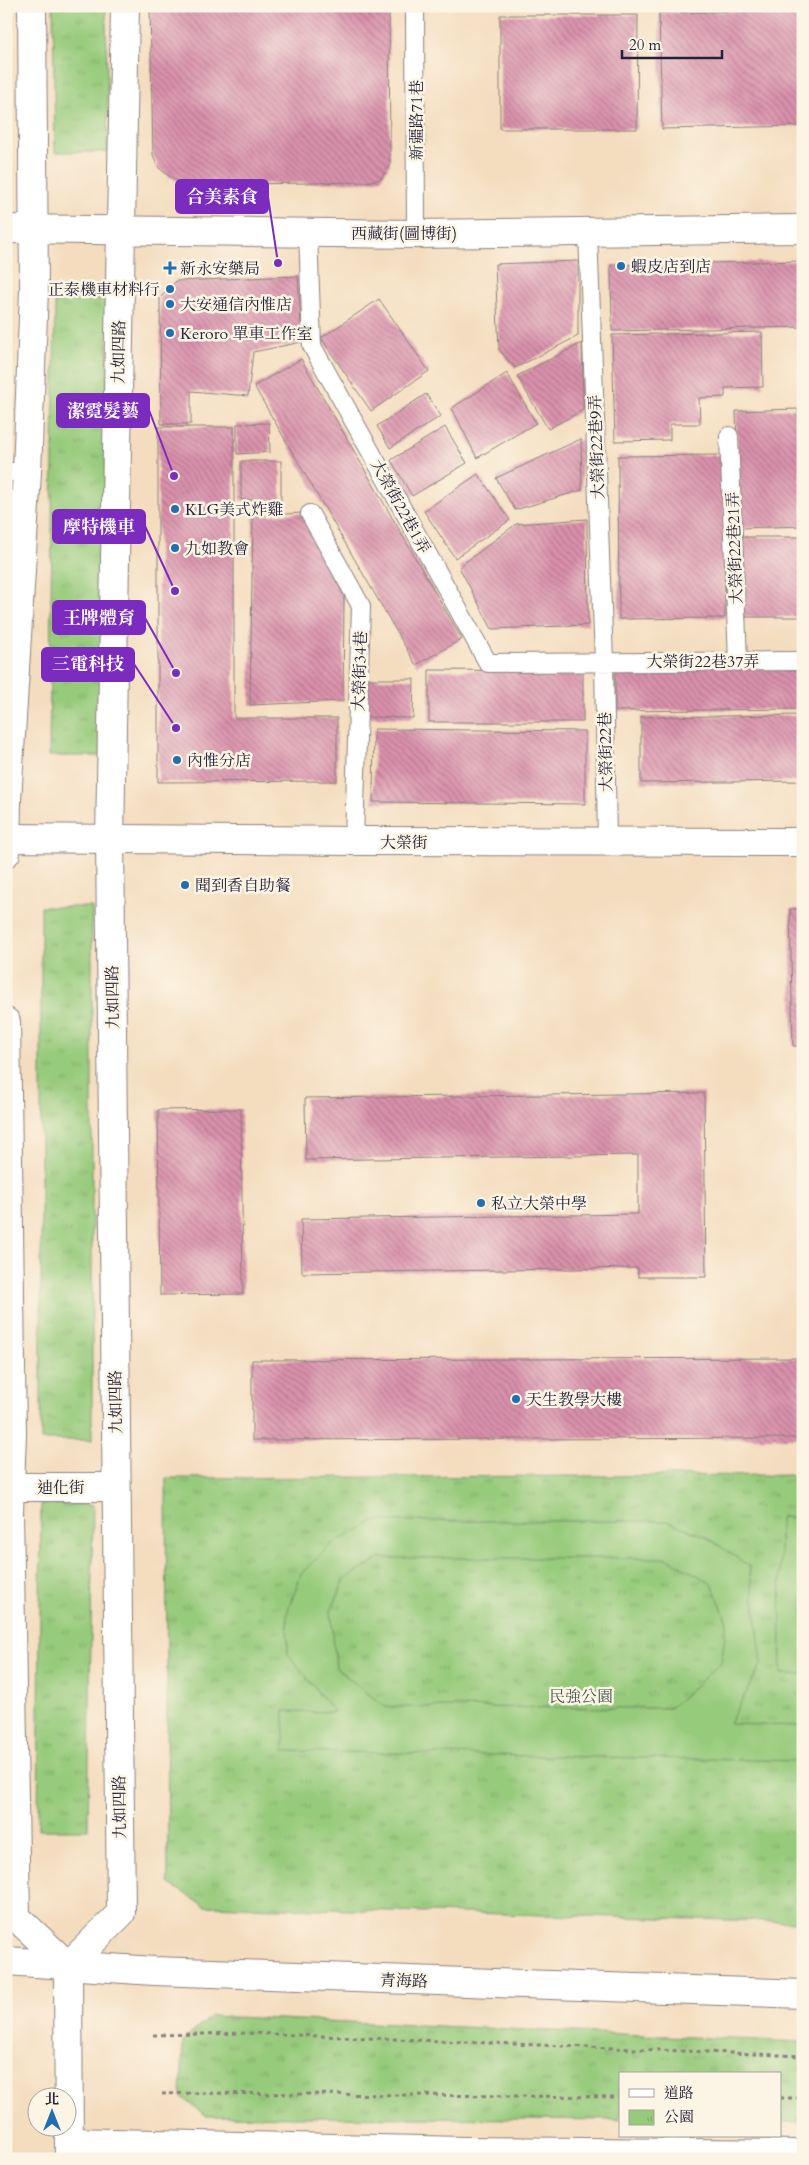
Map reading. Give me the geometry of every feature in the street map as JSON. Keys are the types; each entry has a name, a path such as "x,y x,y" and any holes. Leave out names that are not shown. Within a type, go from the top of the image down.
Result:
{"street":[{"path":"6,853 17,472 34,290 32,6"},
{"name":"九如四路","path":"68,1966 120,1913 110,838 125,6"},
{"name":"西藏街(圖博街)","path":"6,229 416,234 803,229"},
{"name":"大榮街","path":"6,838 803,842"},
{"path":"6,1022 8,1274 12,1434 8,1487 16,1917 68,1966 69,2151 464,2155 803,2154"},
{"name":"迪化街","path":"8,1487 116,1487"},
{"name":"青海路","path":"6,1961 173,1972 803,1994"}],"lane":[{"name":"新疆路71巷","path":"416,6 416,234"},
{"name":"大榮街22巷1弄","path":"308,232 312,346 488,663 604,661"},
{"name":"大榮街22巷9弄","path":"588,232 604,661"},
{"name":"大榮街22巷21弄","path":"729,436 738,661"},
{"name":"大榮街34巷","path":"310,514 361,606 354,841"},
{"name":"大榮街22巷37弄","path":"604,661 803,661"},
{"name":"大榮街22巷","path":"604,661 607,842"}],"path":[{"path":"153,2035 249,2033 803,2056"},
{"path":"162,2094 619,2097"},
{"path":"782,2098 803,2098"}],"green space":[{"path":"53,6 106,6 108,152 55,152"},
{"path":"55,299 108,299 101,756 49,756"},
{"path":"41,907 92,907 92,1440 41,1440"},
{"name":"民強公園","path":"803,1475 803,1922 205,1906 168,1883 166,1478"},
{"path":"41,1504 93,1505 88,1830 38,1830"},
{"path":"780,1517 803,1517 803,1674 781,1674"},
{"path":"375,1521 666,1521 705,1536 749,1566 762,1663 729,1724 803,1726 803,1761 284,1751 284,1711 334,1712 288,1654 287,1613 302,1573 330,1545","holes":["381,1558 668,1558 712,1584 727,1622 721,1663 670,1708 385,1707 336,1668 331,1611 345,1579"]},
{"path":"211,2016 803,2042 803,2122 782,2122 782,2072 619,2072 619,2120 206,2116 181,2096 183,2041"}],"building":[{"path":"150,6 389,6 390,164 381,179 366,182 183,185 169,176 159,168 153,155"},
{"path":"803,10 803,126 662,129 659,13"},
{"path":"500,15 638,15 637,129 500,129"},
{"path":"578,261 578,336 515,368 499,349 495,264"},
{"path":"803,261 803,327 612,331 611,265"},
{"path":"298,276 302,342 253,352 248,396 191,391 191,424 161,424 160,298 176,281"},
{"path":"379,299 429,371 371,411 321,338"},
{"path":"762,332 763,387 725,388 725,397 699,398 700,424 670,424 670,440 615,441 612,335"},
{"path":"582,343 583,410 548,429 517,376"},
{"path":"301,359 462,639 416,665 254,386"},
{"path":"507,373 536,423 477,458 452,408"},
{"path":"426,394 441,416 390,448 377,426"},
{"path":"798,409 803,526 740,528 736,411"},
{"path":"269,423 270,452 237,454 237,424"},
{"path":"158,427 234,427 234,718 337,718 337,781 158,782"},
{"path":"445,427 467,463 412,496 391,460"},
{"path":"581,439 582,490 515,510 496,478"},
{"path":"724,455 725,618 619,619 618,456"},
{"path":"241,461 281,461 281,500 241,500"},
{"path":"478,474 510,520 455,558 424,511"},
{"path":"302,513 344,596 343,701 250,705 253,516"},
{"path":"587,519 588,625 492,629 459,567 516,524"},
{"path":"742,537 803,537 803,617 742,617"},
{"path":"803,660 803,709 615,711 615,662"},
{"path":"429,670 583,671 583,722 429,722"},
{"path":"368,679 414,679 413,718 367,717"},
{"path":"803,715 803,781 641,783 641,717"},
{"path":"374,729 585,731 585,804 373,802"},
{"path":"790,909 803,909 803,1046 793,1046"},
{"path":"704,1093 706,1277 638,1277 638,1268 302,1273 301,1219 638,1214 638,1155 306,1160 305,1098"},
{"path":"241,1109 243,1294 160,1295 158,1110"},
{"name":"天生教學大樓","path":"803,1358 803,1438 252,1440 252,1360"}],"place":[{"name":"合美素食","path":"278,263"},
{"name":"蝦皮店到店","path":"621,266"},
{"name":"新永安藥局","path":"170,268"},
{"name":"正泰機車材料行","path":"170,289"},
{"name":"大安通信內惟店","path":"170,304"},
{"name":"Keroro 單車工作室","path":"170,333"},
{"name":"潔霓髮藝","path":"174,476"},
{"name":"KLG美式炸雞","path":"175,509"},
{"name":"九如教會","path":"175,548"},
{"name":"摩特機車","path":"175,591"},
{"name":"王牌體育","path":"176,673"},
{"name":"三電科技","path":"176,728"},
{"name":"內惟分店","path":"177,760"},
{"name":"聞到香自助餐","path":"185,885"},
{"name":"私立大榮中學","path":"481,1203"},
{"name":"天生教學大樓","path":"516,1399"}]}
